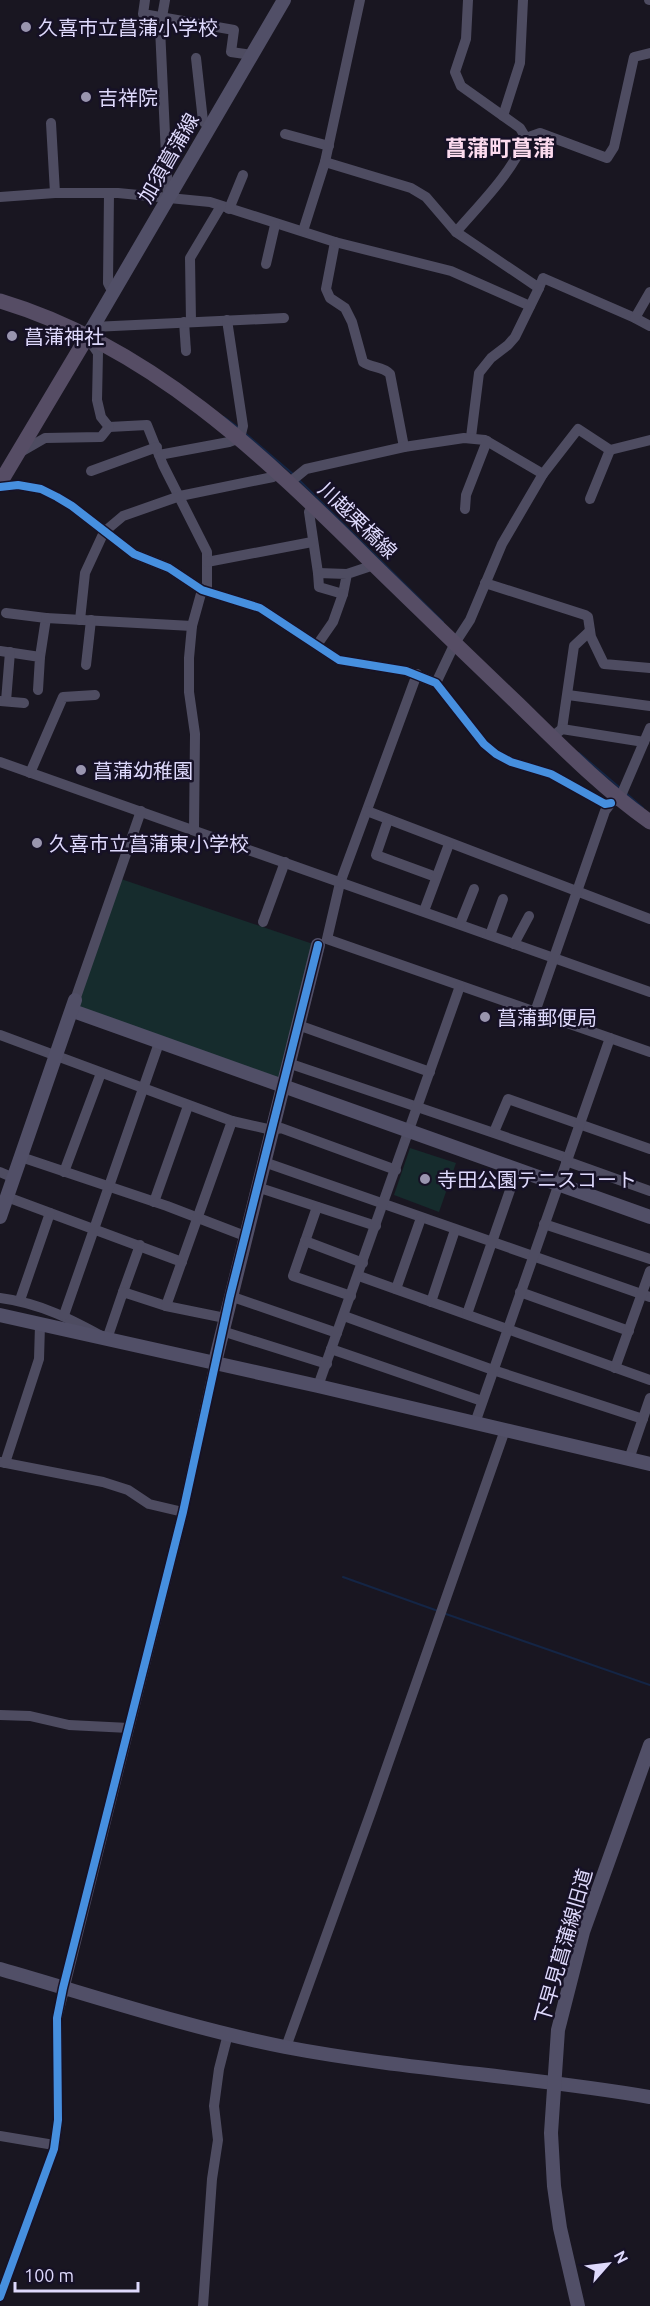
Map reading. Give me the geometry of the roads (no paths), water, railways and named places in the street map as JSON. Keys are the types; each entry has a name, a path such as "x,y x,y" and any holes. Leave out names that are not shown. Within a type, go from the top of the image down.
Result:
{"main road":[{"name":"川越栗橋線","path":"0,301 90,332 168,384 240,438 313,504 455,643 557,733 616,801 650,822"},
{"path":"0,485 90,332"}],"street":[{"path":"145,0 143,14 234,30 231,52 252,55"},
{"path":"165,0 160,28 168,198"},
{"name":"加須菖蒲線","path":"90,332 284,0"},
{"path":"303,231 326,162 360,0"},
{"path":"468,0 466,39 455,72 461,86 520,128 526,138"},
{"path":"503,116 520,63 523,0"},
{"path":"456,232 497,184 526,138 540,133 607,158 614,147 634,57 650,52"},
{"path":"196,58 203,121 209,127"},
{"path":"51,123 55,193"},
{"path":"285,134 329,146"},
{"path":"326,162 411,188 426,197 456,232 539,288"},
{"path":"186,351 190,258 243,176"},
{"path":"0,197 55,193 109,193 210,202 335,243 451,271 530,306"},
{"path":"109,193 108,283 113,293"},
{"path":"266,264 275,225"},
{"path":"335,243 326,289 330,297 345,308 352,322 363,362 368,366 387,370 390,374 404,447"},
{"path":"471,437 479,373 491,358 515,337 543,278 635,318 650,327"},
{"path":"635,318 650,292"},
{"path":"109,427 101,417 97,400 98,353 90,332 188,322 284,318"},
{"path":"91,471 158,451 229,442 240,438 243,426 227,320"},
{"path":"18,454 45,438 101,437 109,427 147,425 207,552 204,591 192,626 189,658 189,692 195,734 194,829"},
{"path":"436,683 455,643 470,620 502,544 543,474 578,429 610,450 650,440"},
{"path":"86,665 85,573 104,532 123,516 180,496 273,477 284,477 306,469 404,447 471,437 487,441 543,474"},
{"path":"465,509 466,495 487,441"},
{"path":"590,499 610,450"},
{"path":"0,485 41,489 72,506 134,554 168,568 204,591 260,608 339,660 417,674 436,683 484,744 496,754 511,762 550,774 604,804 616,801"},
{"path":"313,504 309,512 319,587 343,594"},
{"path":"207,562 312,542"},
{"path":"318,573 347,574 374,565"},
{"path":"317,645 333,622 347,574"},
{"path":"485,583 588,617 591,637 604,664 650,668"},
{"path":"6,613 46,618 192,626"},
{"path":"38,690 46,618"},
{"path":"590,631 574,646 568,695 557,733 644,742"},
{"path":"24,703 3,701 5,652 40,657"},
{"path":"417,674 340,883 327,939 650,1052"},
{"path":"30,773 63,696 95,695"},
{"path":"568,695 650,706"},
{"path":"535,1012 605,811 616,801 650,728"},
{"path":"0,762 650,992"},
{"path":"0,1217 141,811"},
{"path":"367,811 650,920"},
{"path":"388,820 376,855 436,877"},
{"path":"424,911 449,844"},
{"path":"263,922 285,862"},
{"path":"460,924 474,889"},
{"path":"490,935 503,899"},
{"path":"514,944 529,916"},
{"path":"0,2297 54,2145 58,2120 57,2018 63,1988 183,1512 230,1296 318,945"},
{"path":"318,1386 359,1276 460,986"},
{"path":"74,1006 159,1043 650,1217"},
{"path":"298,1025 430,1072"},
{"path":"475,1423 610,1038"},
{"path":"1,1040 56,1056 232,1122 272,1130 281,1128 396,1170"},
{"path":"64,1315 159,1043"},
{"path":"288,1063 494,1132 650,1191"},
{"path":"64,1172 101,1073"},
{"path":"494,1132 508,1099 650,1149"},
{"path":"154,1202 188,1106"},
{"path":"166,1306 232,1122"},
{"path":"21,1157 245,1236"},
{"path":"264,1162 646,1296"},
{"path":"467,1314 517,1170"},
{"path":"0,1172 14,1178"},
{"path":"257,1187 376,1226"},
{"path":"7,1197 182,1262"},
{"path":"317,1206 293,1276 351,1296"},
{"path":"20,1300 50,1213"},
{"path":"396,1289 421,1218"},
{"path":"544,1224 650,1259"},
{"path":"431,1302 454,1230"},
{"path":"305,1241 363,1263"},
{"path":"107,1339 140,1245"},
{"path":"615,1368 628,1331 646,1296 650,1271"},
{"path":"359,1276 650,1380"},
{"path":"123,1292 224,1324 327,1364"},
{"path":"520,1292 628,1331"},
{"path":"230,1296 337,1333"},
{"path":"0,1298 20,1300 64,1315 107,1339"},
{"path":"0,1315 215,1362 650,1464"},
{"path":"344,1316 493,1370 646,1416"},
{"path":"40,1325 39,1359 3,1462 103,1482 128,1490 149,1504 183,1512"},
{"path":"330,1349 482,1401"},
{"path":"629,1459 646,1416 650,1398"},
{"path":"286,2047 505,1430"},
{"path":"0,1714 30,1716 69,1725 129,1728"},
{"name":"下早見菖蒲線旧道","path":"578,2306 560,2228 554,2186 551,2133 558,2030 564,1999 583,1932 650,1745"},
{"path":"0,1969 228,2034 286,2047 650,2097"},
{"path":"203,2306 212,2179 218,2140 214,2106 219,2069 228,2034"},
{"path":"0,2136 54,2145"}],"waterway":[{"path":"224,417 239,428"},
{"path":"246,434 294,475"},
{"path":"298,479 443,622"},
{"path":"579,753 620,788"},
{"path":"627,794 643,808"},
{"path":"343,1577 438,1611"},
{"path":"443,1613 650,1685"}],"place":[{"name":"久喜市立菖蒲小学校","path":"26,27"},
{"name":"吉祥院","path":"86,97"},
{"name":"菖蒲神社","path":"12,336"},
{"name":"菖蒲幼稚園","path":"81,770"},
{"name":"久喜市立菖蒲東小学校","path":"37,843"},
{"name":"菖蒲郵便局","path":"485,1017"},
{"name":"寺田公園テニスコート","path":"425,1179"}],"district":[{"name":"菖蒲町菖蒲","path":"500,147"}]}
